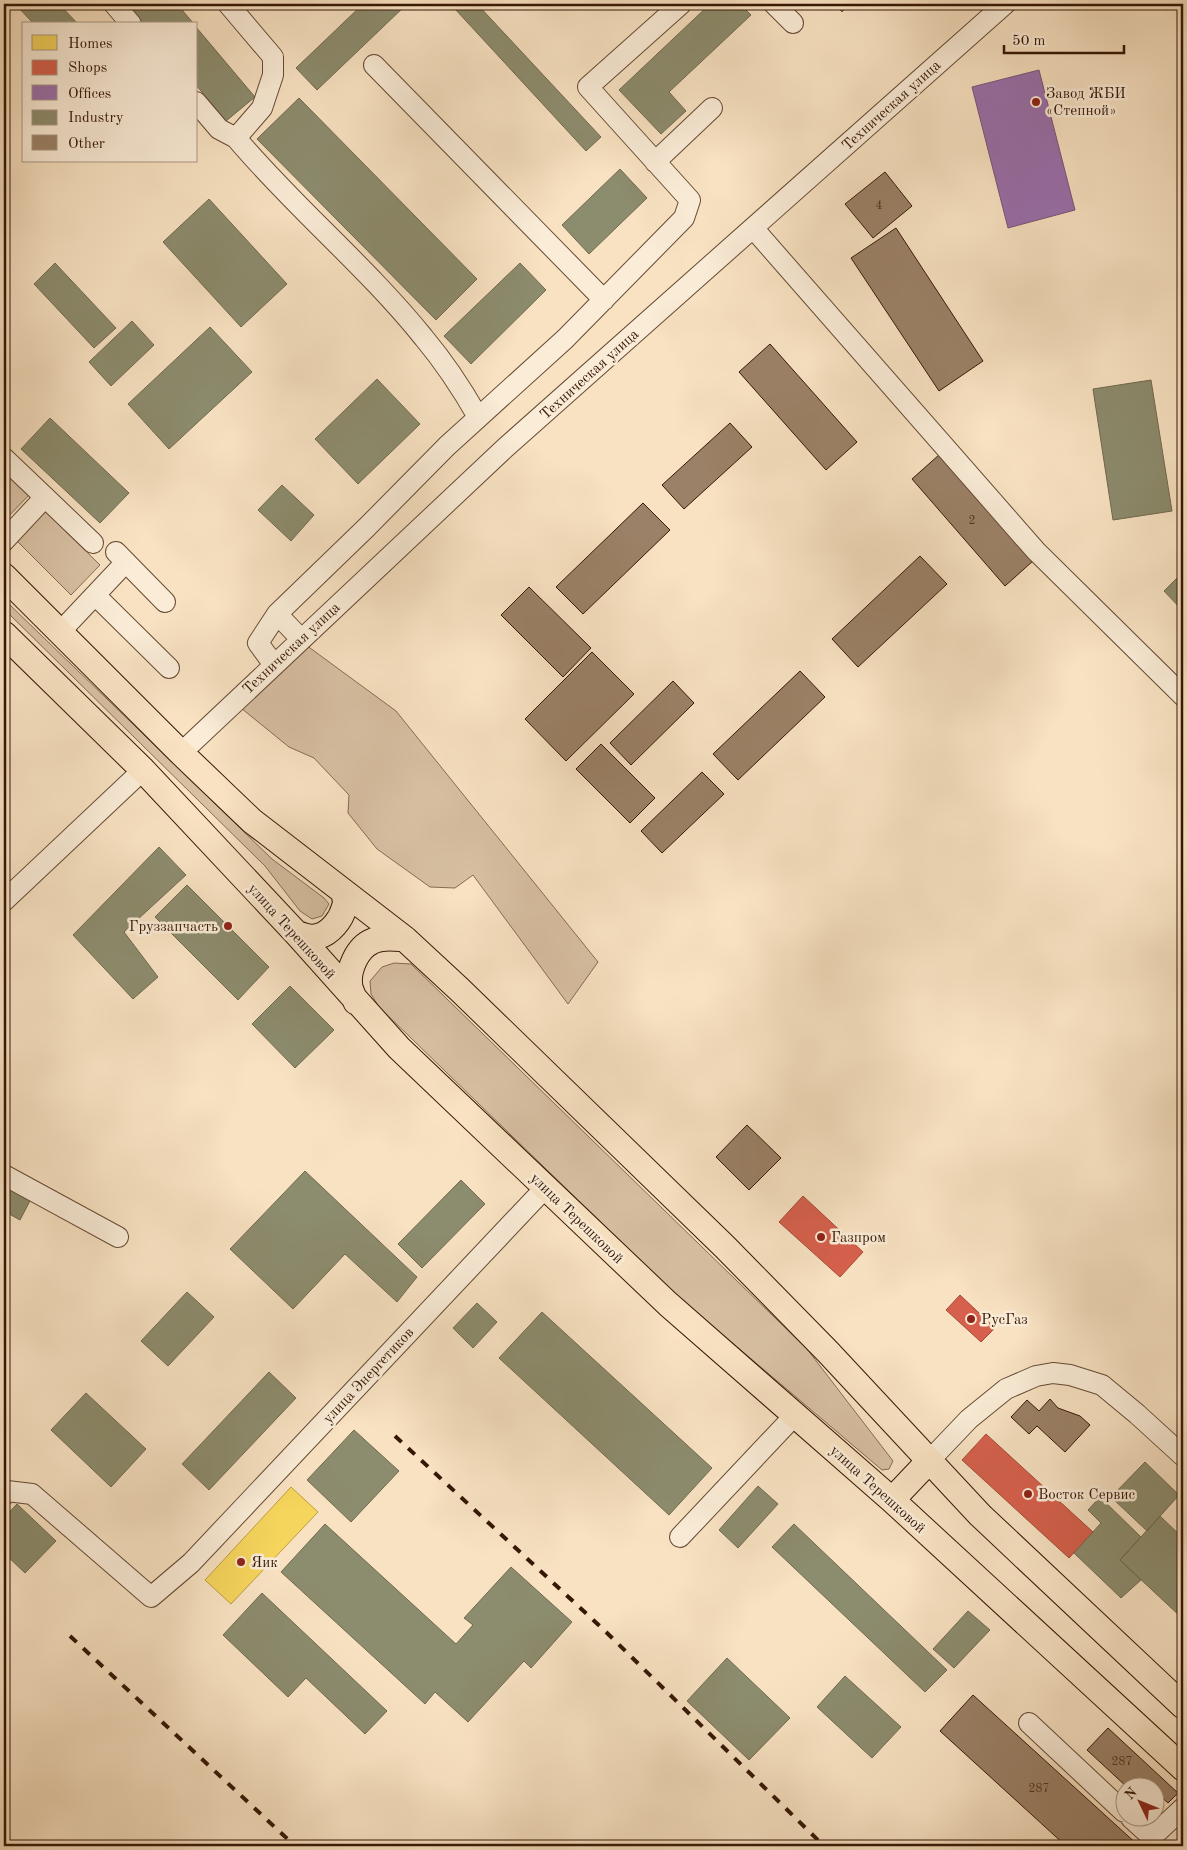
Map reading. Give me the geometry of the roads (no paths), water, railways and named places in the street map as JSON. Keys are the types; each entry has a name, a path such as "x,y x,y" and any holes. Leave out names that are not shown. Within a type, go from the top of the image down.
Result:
{"main road":[{"path":"8,584 60,632 252,821 405,939 459,989 725,1246 828,1352 980,1515 1183,1706"},
{"name":"улица Терешковой","path":"4,634 143,770 296,933 399,1048 668,1304 892,1500 1183,1768"},
{"path":"296,933 309,937 319,936 331,929 340,919 345,907 344,893"},
{"path":"356,1002 350,987 350,973 354,960 362,949 372,941 387,938 405,939"},
{"path":"892,1500 929,1461"}],"street":[{"path":"114,4 129,22"},
{"path":"274,665 258,643 277,614 478,416 565,339 684,218 690,200 588,88 681,4"},
{"path":"774,4 793,22"},
{"name":"Техническая улица","path":"181,753 505,448 1005,4"},
{"path":"231,5 273,57 273,75 262,108 236,138"},
{"path":"374,65 604,300"},
{"path":"198,104 219,129 236,138 264,172 370,277 424,338 456,381 478,416"},
{"path":"655,162 712,108"},
{"path":"753,228 1036,551 1183,696"},
{"path":"4,458 93,543"},
{"path":"4,541 45,497"},
{"path":"60,632 95,595 121,557 166,602"},
{"path":"95,595 169,668"},
{"path":"277,614 301,639"},
{"path":"4,901 143,770"},
{"path":"4,1175 118,1237"},
{"name":"улица Энергетиков","path":"4,1495 7,1491 32,1494 151,1597 191,1563 546,1187"},
{"path":"929,1461 969,1419 1006,1389 1036,1376 1053,1373 1070,1375 1102,1386 1137,1414 1183,1456"},
{"path":"680,1537 795,1416"},
{"path":"1028,1723 1114,1803"},
{"path":"1164,1826 1183,1808"},
{"path":"1142,1828 1152,1837 1162,1828"}],"railway":[{"path":"395,1436 604,1630 824,1846"},
{"path":"70,1636 295,1846"}],"place":[{"name":"Завод ЖБИ «Степной»","path":"1036,102"},
{"name":"Груззапчасть","path":"228,926"},
{"name":"Газпром","path":"821,1237"},
{"name":"РусГаз","path":"971,1319"},
{"name":"Восток Сервис","path":"1028,1494"},
{"name":"Яик","path":"241,1562"}]}
